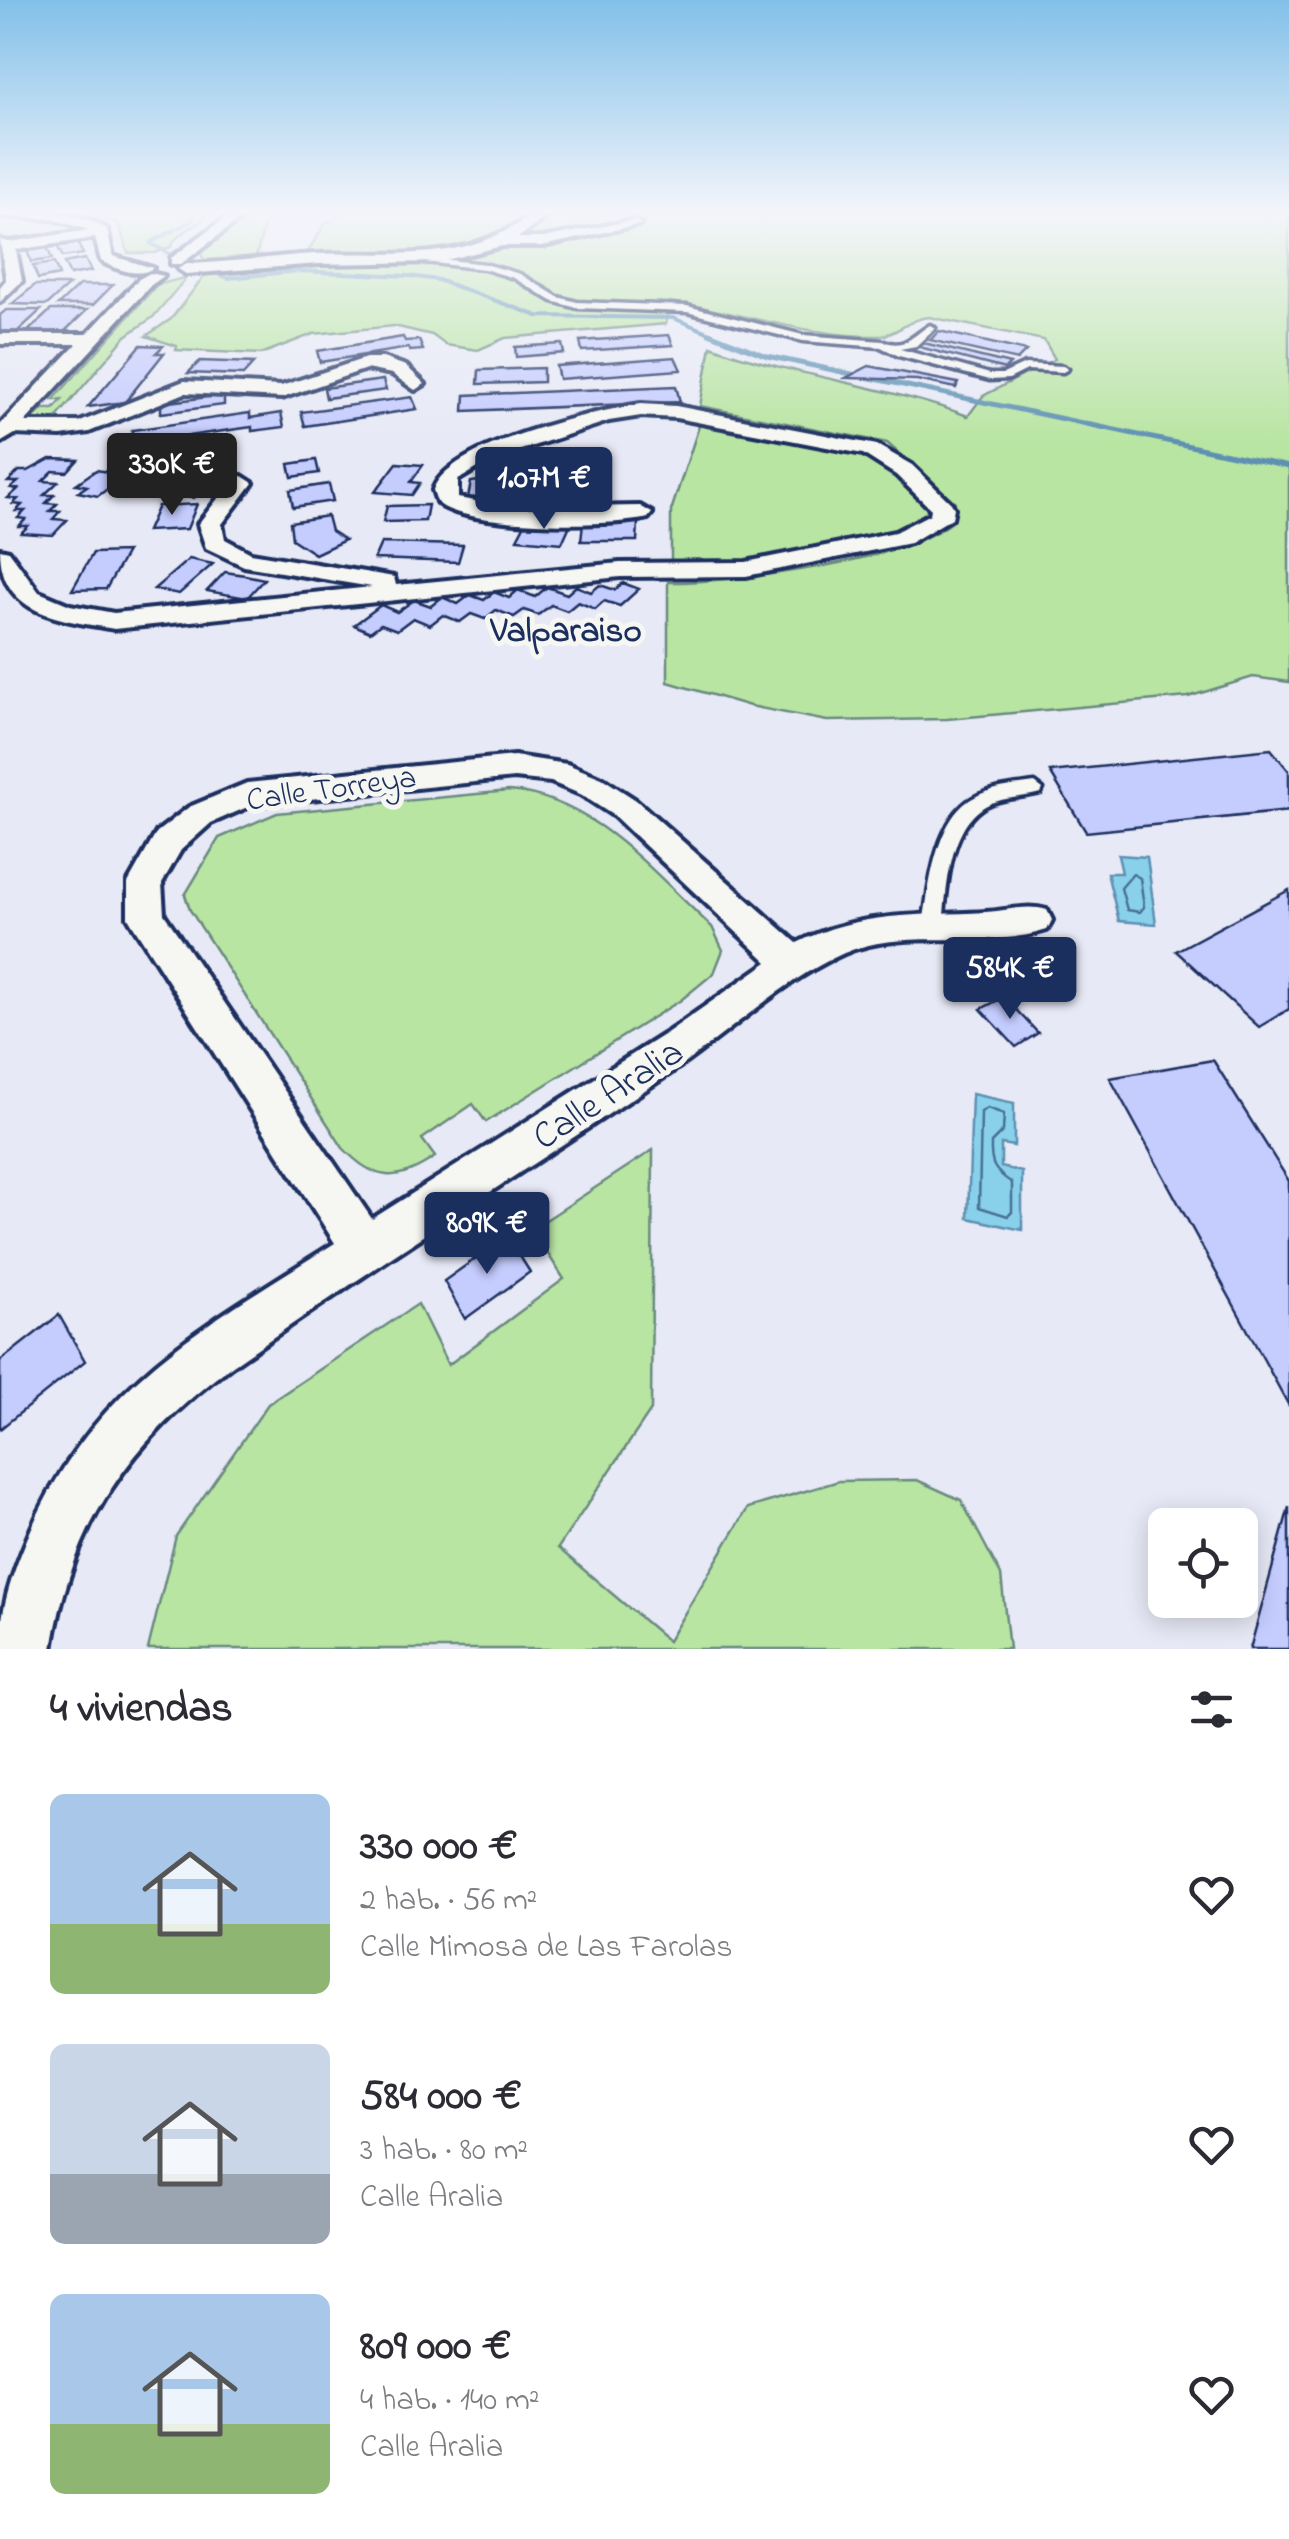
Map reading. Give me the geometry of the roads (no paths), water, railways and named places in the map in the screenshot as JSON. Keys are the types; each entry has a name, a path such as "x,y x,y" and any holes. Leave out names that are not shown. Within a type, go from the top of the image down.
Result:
{"street":[{"path":"4,432 140,288"},
{"path":"0,339 93,339"},
{"path":"4,432 75,429 156,396 204,384 275,393 292,390 351,365 386,366 399,370 415,384"},
{"path":"0,556 30,597 62,612 114,621 620,570 746,570 902,538 940,518 943,508 904,470 870,449 658,411 606,415 485,454 448,476 444,490 448,502 462,509 497,513 640,512"},
{"path":"242,483 210,524 214,543 244,559 429,590"},
{"name":"Calle Torreya","path":"366,1250 146,917 145,883 169,841 200,815 247,794 428,773 514,768 556,772 591,786 625,808 796,964"},
{"name":"Calle Aralia","path":"24,1649 26,1628 54,1540 99,1460 146,1403 232,1338 710,1025 796,964 844,937 910,926 996,929 1034,920"}],"lane":[{"path":"537,288 555,299 577,305 687,308 803,338 854,340 990,376 1005,377 1025,367 1064,369"},
{"path":"890,348 913,344 930,328"},
{"path":"933,927 948,846 973,806 1000,794 1036,789"}],"water":[{"path":"1118,855 1147,857 1156,924 1119,921 1107,873 1122,873"},
{"path":"972,1094 1014,1103 1014,1146 1001,1144 1001,1167 1022,1172 1022,1230 968,1218"}],"waterway":[{"path":"460,288 538,316 673,318 715,335"},
{"path":"709,333 767,356 1289,467"}],"district":[{"name":"Valparaiso","path":"566,629"}]}
